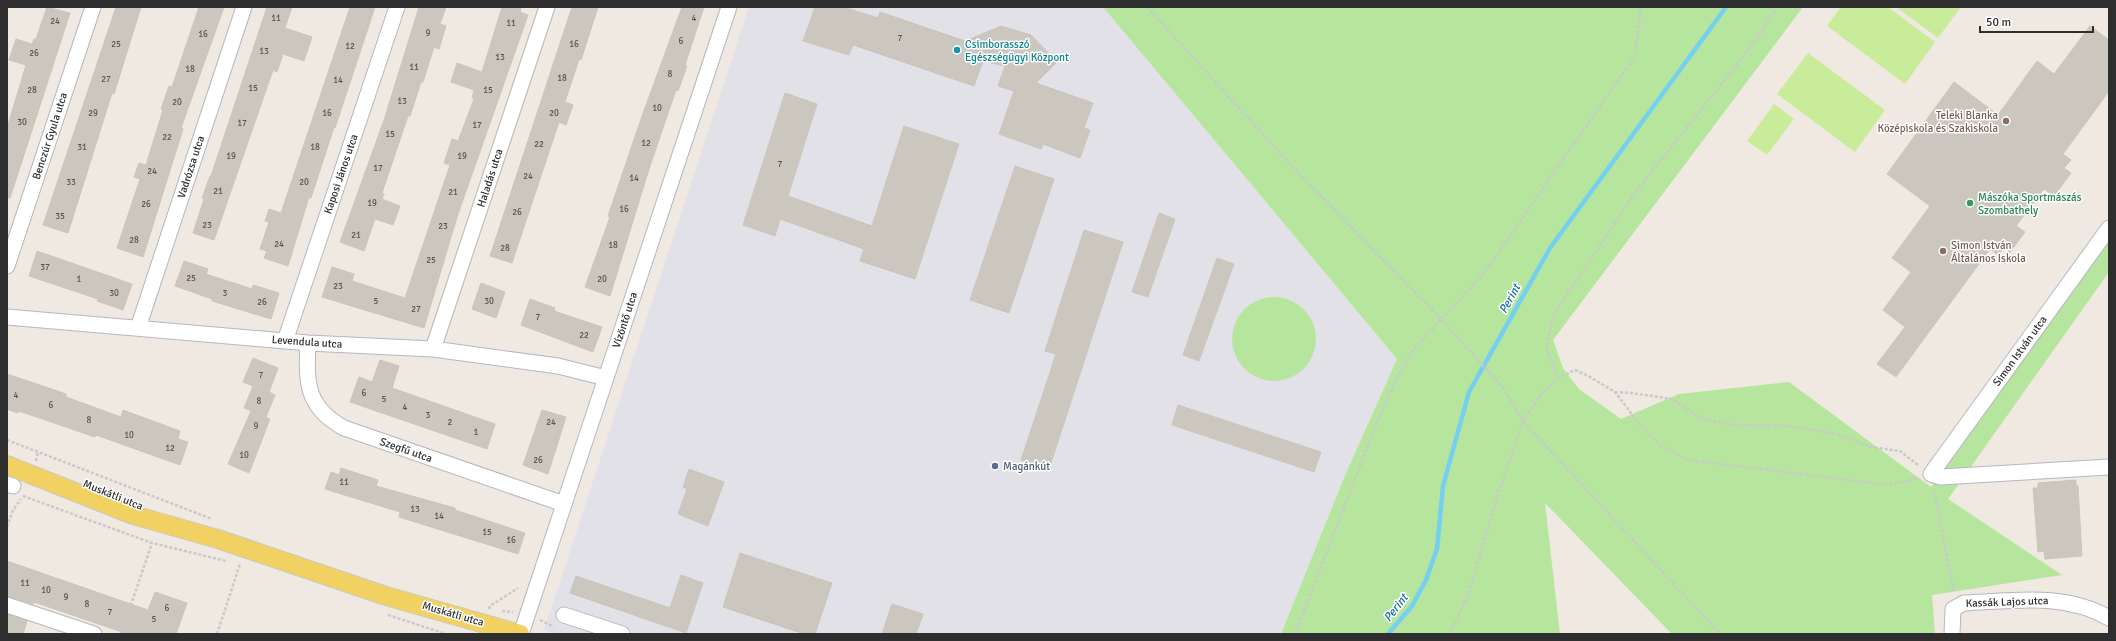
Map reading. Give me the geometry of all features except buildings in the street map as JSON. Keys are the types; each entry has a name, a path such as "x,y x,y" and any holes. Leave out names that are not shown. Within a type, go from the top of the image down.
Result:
{"main road":[{"name":"Muskátli utca","path":"7,453 218,539"},
{"name":"Muskátli utca","path":"7,465 134,515 218,539 386,596 520,634"},
{"name":"Muskátli utca","path":"386,596 431,618 478,634"}],"street":[{"name":"Benczúr Gyula utca","path":"7,266 93,7"},
{"name":"Vadrózsa utca","path":"138,328 244,7"},
{"name":"Kaposi János utca","path":"285,341 397,7"},
{"name":"Haladás utca","path":"432,349 547,7"},
{"name":"Vízöntő utca","path":"520,634 729,7"},
{"name":"Simon István utca","path":"1931,474 2109,228"},
{"name":"Levendula utca","path":"7,317 308,343 432,349 558,366 606,378"},
{"name":"Szegfű utca","path":"308,343 306,374 310,391 318,408 330,420 344,428 564,504"},
{"path":"1931,474 1941,477 2109,467"},
{"name":"Kassák Lajos utca","path":"1952,634 1951,615 1953,609 1964,603 2049,600 2073,603 2091,609 2109,618"},
{"path":"7,605 53,628 94,634"},
{"path":"564,614 622,634"}],"path":[{"path":"1147,7 1299,174 1442,320 1504,390 1523,422 1720,634"},
{"path":"1295,634 1378,420 1396,380 1414,349 1484,273 1635,56 1641,7"},
{"path":"1558,378 1546,347 1554,314 1634,194 1743,57 1777,7"},
{"path":"1450,634 1469,593 1495,502 1523,422 1543,392 1558,378 1575,370 1615,392 1644,430 1660,445 1688,460 1890,485 1931,474"},
{"path":"1615,392 1672,399 1699,418 1733,425 1788,426 1836,434 1871,447 1900,451 1931,474 1956,606"},
{"path":"7,440 216,520"},
{"path":"10,485 23,496 152,543 247,566"},
{"path":"121,634 152,543"},
{"path":"216,634 240,564"},
{"path":"489,610 490,606 518,588"},
{"path":"482,608 495,611"},
{"path":"500,612 514,612"},
{"path":"387,615 446,634"}],"shaded area":[{"path":"749,7 1103,7 1397,359 1346,473 1281,634 556,634 544,630"}],"green space":[{"path":"1103,7 1803,7 1553,340 1563,368 1579,389 1621,419 1679,394 1789,382 1931,487 2109,241 2109,272 1948,499 2062,575 1932,595 1935,634 1672,634 1545,503 1560,634 1281,634 1346,473 1397,359"},
{"path":"1841,7 1888,7 1935,42 1905,84 1827,26"},
{"path":"1896,7 1961,7 1938,38"},
{"path":"1808,53 1885,110 1855,152 1777,94"},
{"path":"1774,104 1794,119 1767,155 1747,141"},
{"path":"1266,297 1282,297 1298,304 1309,315 1316,331 1316,347 1313,355 1304,369 1298,374 1282,381 1266,381 1250,374 1239,363 1232,347 1232,331 1239,315 1250,304"}],"waterway":[{"name":"Perint","path":"1388,634 1412,606 1426,580 1437,549 1443,486 1469,392 1550,248 1726,7"}],"place":[{"name":"Csimborasszó Egészségügyi Központ","path":"957,50"},
{"name":"Teleki Blanka Középiskola és Szakiskola","path":"2006,121"},
{"name":"Mászóka Sportmászás Szombathely","path":"1970,203"},
{"name":"Simon István Általános Iskola","path":"1943,251"},
{"name":"Magánkút","path":"995,466"}]}
